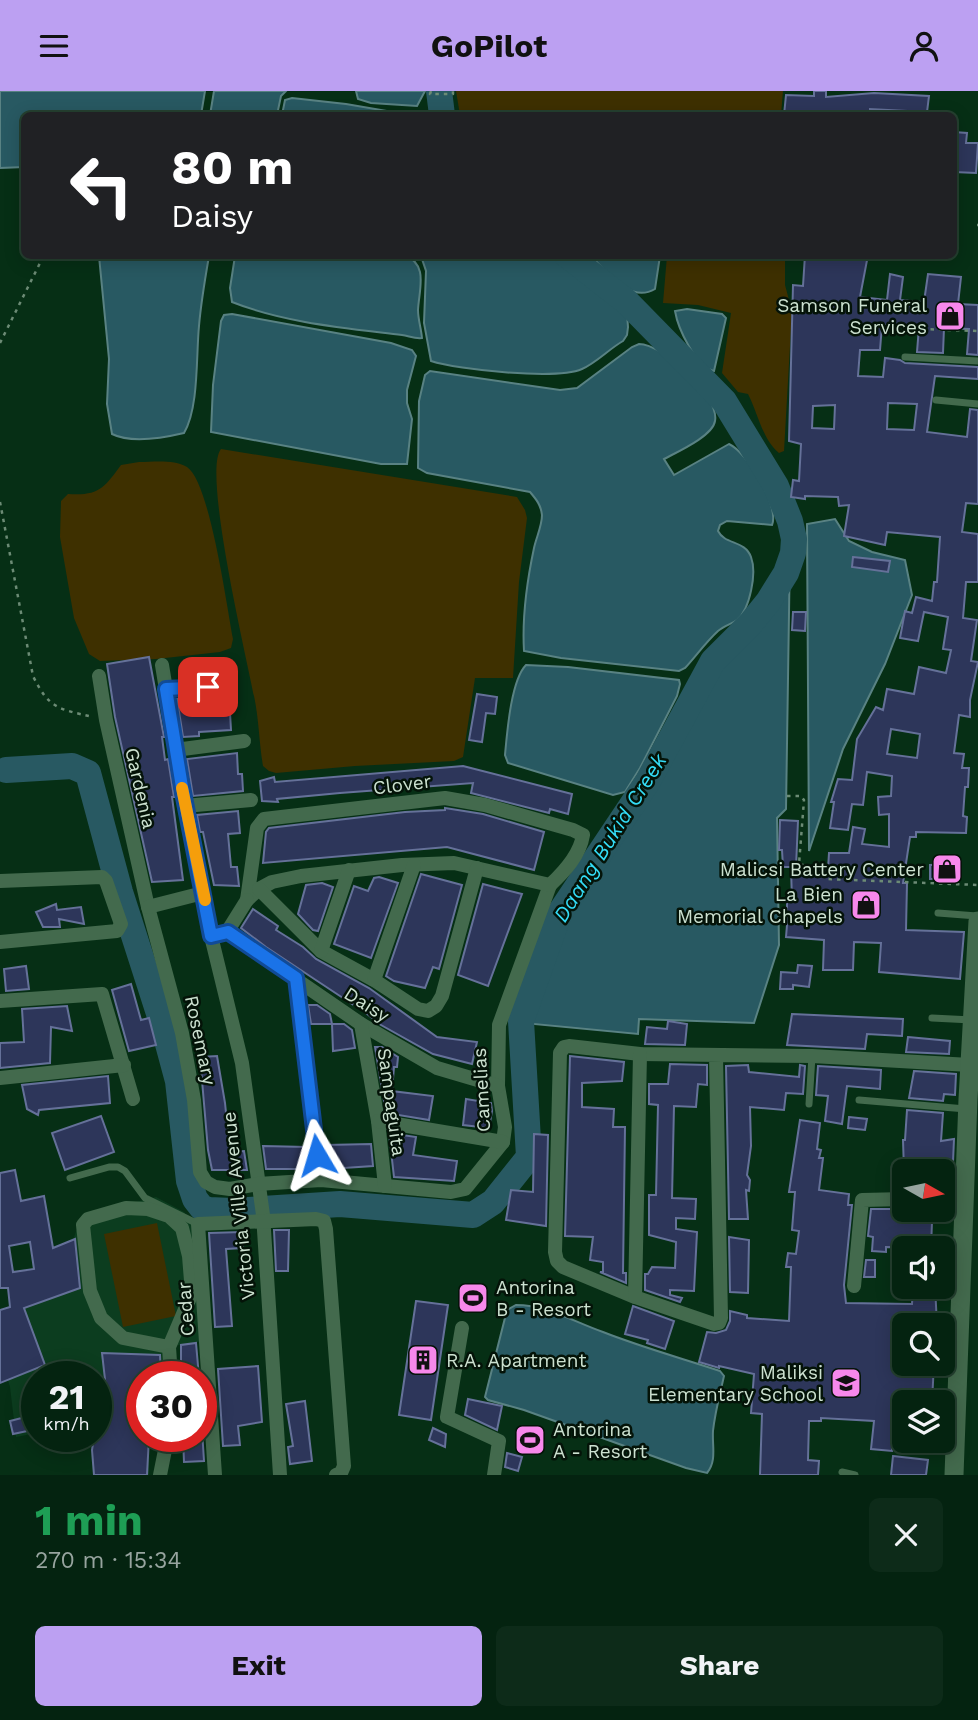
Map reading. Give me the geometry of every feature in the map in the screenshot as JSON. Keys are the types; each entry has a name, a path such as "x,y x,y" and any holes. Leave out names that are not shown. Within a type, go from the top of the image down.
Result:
{"main road":[{"path":"954,1313 966,1208 978,919"},
{"path":"952,1376 954,1475"}],"street":[{"name":"Victoria Ville Avenue","path":"162,665 185,806 211,936 242,1063 263,1218 280,1475"},
{"name":"Gardenia","path":"99,676 106,720 148,907"},
{"path":"166,689 229,685"},
{"path":"175,750 244,741"},
{"name":"Clover","path":"247,900 257,828 264,819 445,798 485,805 583,835 582,845 575,856 550,885"},
{"path":"185,806 251,800"},
{"path":"211,936 228,932 247,900 259,889 272,882 300,876 454,863 550,885"},
{"path":"374,980 414,865"},
{"path":"259,889 321,951 374,980 418,1009 428,1011 436,1006 442,996 477,868"},
{"path":"321,951 349,870"},
{"path":"0,881 102,877 106,881 121,924 117,931 0,942"},
{"name":"Camelias","path":"385,1186 451,1192 465,1189 503,1142 505,1127 498,1086 499,1025 550,885"},
{"path":"148,907 204,893"},
{"name":"Rosemary","path":"148,907 182,1033 194,1100 200,1172 206,1182 215,1187 259,1187"},
{"name":"Daisy","path":"228,932 361,1024 437,1068 498,1086"},
{"path":"296,978 321,1180"},
{"path":"0,1001 102,994 133,1099"},
{"name":"Sampaguita","path":"361,1024 378,1121 385,1186"},
{"path":"716,1056 722,1318 719,1323 714,1324 635,1297 563,1268 557,1261 555,1252 560,1053 564,1047 640,1054 812,1056 970,1065"},
{"path":"635,1297 640,1054"},
{"path":"0,1078 124,1065"},
{"path":"378,1121 503,1142"},
{"path":"259,1187 321,1180 385,1186"},
{"path":"854,1286 860,1203 869,1198 892,1199"},
{"path":"956,1204 966,1208"},
{"path":"169,1347 123,1338 101,1318 90,1291 86,1262 83,1225 88,1219 126,1208 148,1209 169,1216 183,1228 192,1293 169,1347 170,1361"},
{"path":"198,1224 263,1218 324,1221 344,1466 336,1475"},
{"name":"Cedar","path":"198,1224 215,1475"},
{"path":"462,1328 447,1417 499,1441 494,1475"},
{"path":"160,1475 164,1452"}],"lane":[{"path":"905,357 978,361"},
{"path":"936,400 978,404"},
{"path":"938,913 978,919"},
{"path":"932,1018 972,1020"},
{"path":"809,1104 812,1056"},
{"path":"859,1100 972,1103"},
{"path":"70,1178 118,1167 125,1171 145,1198 198,1224"},
{"path":"842,1472 855,1475"}],"path":[{"path":"431,93 453,92"},
{"path":"0,343 42,259"},
{"path":"922,329 978,331"},
{"path":"0,502 33,676 43,696 60,710 106,720"},
{"path":"787,796 801,796 804,800 799,864 820,869 826,879 978,885"}],"shaded area":[{"path":"456,91 783,91 781,112 460,112"},
{"path":"667,259 785,259 785,285 792,311 784,451 779,453 768,441 748,394 738,392 722,373 731,313 698,305 663,303"},
{"path":"221,449 517,497 527,518 519,582 513,678 475,678 463,757 454,761 276,773 263,766 256,705 221,527 217,464"},
{"path":"139,462 176,463 187,467 195,477 203,496 216,547 233,639 231,648 220,652 156,659 100,661 89,654 74,618 60,537 61,501 68,494 87,494 100,489 121,465"},
{"path":"156,1197 184,1212 196,1230 203,1341 173,1346 174,1361 126,1361 126,1452 149,1452 149,1475 94,1475 92,1452 112,1452 112,1361 21,1361 21,1436 16,1437 10,1387 0,1353 0,1310 38,1297 32,1256 73,1240 82,1215"},
{"path":"157,1223 176,1316 123,1327 104,1234"}],"water":[{"path":"0,91 205,91 202,112 21,112 21,167 0,168"},
{"path":"214,91 286,91 281,96 278,112 210,112"},
{"path":"356,91 425,91 417,106 371,103 358,99"},
{"path":"292,98 346,104 393,112 283,112 285,100"},
{"path":"99,259 208,259 200,317 195,396 184,433 138,439 112,434 107,404 109,359"},
{"path":"235,259 412,259 417,264 421,278 418,310 422,338 273,315 232,302 230,288"},
{"path":"422,259 555,259 627,313 627,335 623,341 592,363 569,372 530,374 462,368 431,361 424,323 426,271"},
{"path":"594,259 660,259 655,289 646,293 628,289"},
{"path":"687,309 722,314 726,318 714,371 701,362 684,337 675,311"},
{"path":"232,314 391,343 412,350 416,356 407,390 407,403 412,419 407,464 381,464 211,432 213,385 221,321 224,315"},
{"path":"639,344 662,353 688,373 709,398 714,411 715,421 708,432 664,459 674,475 729,444 753,468 767,493 773,516 772,525 727,521 720,525 718,531 721,535 744,548 751,557 753,572 749,599 742,615 718,631 685,668 679,671 561,658 524,651 527,586 542,519 538,502 530,492 427,473 418,468 419,401 425,375 430,371 560,390 577,388"},
{"path":"835,519 849,541 872,552 905,560 912,595 885,664 843,749 809,851 807,524"},
{"path":"790,548 786,809 777,818 779,945 754,1023 639,1019 638,1034 523,1023 574,894 634,822"},
{"path":"526,665 568,667 679,680 677,696 625,792 613,795 508,763 505,755 511,707 517,682"},
{"path":"516,1305 550,1311 632,1343 720,1371 724,1376 713,1431 713,1458 707,1473 488,1400 485,1397 507,1310"}],"building":[{"path":"814,91 826,91 826,97 874,93 929,96 927,112 870,109 870,112 784,112 786,95 814,96"},
{"path":"957,132 967,133 966,143 978,143 976,173 957,172"},
{"path":"805,259 867,259 860,297 887,300 890,274 903,277 900,300 924,302 928,274 961,277 958,304 978,305 978,355 967,354 969,329 944,328 943,353 917,352 919,327 882,325 880,350 860,350 858,376 883,377 885,358 905,363 978,367 978,379 935,376 927,432 967,437 970,409 978,410 978,504 966,503 962,532 978,534 978,582 966,582 963,618 977,620 971,661 978,662 970,700 970,717 959,715 954,753 964,754 962,768 969,768 963,816 967,817 966,833 916,832 916,837 910,837 903,883 907,883 906,930 964,932 960,979 879,972 881,943 854,942 853,970 823,970 824,940 786,937 787,900 792,900 791,869 828,869 829,853 849,853 853,827 865,829 862,844 889,847 889,814 879,815 878,797 891,796 892,776 867,772 863,805 852,804 848,830 830,828 834,802 831,802 838,779 852,780 857,739 876,707 883,710 887,689 914,694 919,667 946,673 951,650 943,649 948,617 924,612 918,641 900,638 905,611 912,613 916,597 932,601 934,582 937,582 940,537 887,532 885,545 844,536 849,505 839,506 838,497 791,497 793,480 799,481 801,444 789,441 793,285 803,286","holes":["888,403 917,404 914,430 887,429","835,405 834,429 812,428 813,406","891,729 920,734 917,758 887,754"]},
{"path":"853,557 890,561 888,572 852,567"},
{"path":"793,612 806,612 805,631 792,630"},
{"path":"149,657 164,737 165,760 168,759 174,797 183,880 152,882 115,717 107,664"},
{"path":"477,694 497,697 495,714 486,713 482,742 469,740"},
{"path":"229,695 231,730 199,732 199,736 183,737 177,699"},
{"path":"237,753 238,774 242,774 243,791 193,796 187,759"},
{"path":"463,766 572,794 568,814 550,809 549,813 471,793 473,783 277,799 278,802 262,801 260,781 274,777 275,782"},
{"path":"445,808 483,814 544,832 534,870 447,847 263,863 266,832 269,828"},
{"path":"238,811 240,833 228,834 231,867 237,867 239,886 214,885 197,815"},
{"path":"780,820 798,821 796,867 783,867 782,850 779,850"},
{"path":"958,864 959,878 930,879 930,865"},
{"path":"421,874 462,885 439,969 433,967 425,988 394,981 386,976"},
{"path":"374,878 398,883 371,958 334,944 354,886 368,891"},
{"path":"322,883 333,887 318,931 313,930 298,914 306,885"},
{"path":"483,884 522,894 488,986 458,975"},
{"path":"56,904 57,910 81,907 84,924 59,919 60,927 43,927 36,912"},
{"path":"253,909 278,926 276,930 316,959 369,988 437,1037 477,1042 472,1064 433,1054 381,1025 352,1002 266,947 241,928"},
{"path":"798,965 812,966 809,987 793,985 793,989 780,989 781,972 797,973"},
{"path":"26,966 29,989 6,991 4,969"},
{"path":"131,984 141,1020 149,1018 156,1045 129,1051 112,990"},
{"path":"308,1005 317,1005 330,1014 332,1024 311,1024"},
{"path":"67,1006 72,1031 51,1027 50,1063 0,1068 0,1043 24,1042 22,1009"},
{"path":"792,1014 903,1019 902,1036 867,1034 865,1049 787,1045"},
{"path":"668,1021 687,1024 685,1045 645,1044 647,1027 667,1029"},
{"path":"332,1024 344,1024 352,1030 355,1048 333,1051"},
{"path":"908,1037 950,1041 949,1054 906,1052"},
{"path":"375,1047 382,1047 398,1057 397,1067 394,1067 392,1091 433,1096 429,1120 386,1113"},
{"path":"217,1056 230,1152 244,1151 247,1170 212,1170 200,1057"},
{"path":"570,1056 624,1062 622,1081 582,1083 582,1107 614,1109 613,1127 625,1127 623,1273 626,1273 626,1283 600,1272 603,1272 603,1262 590,1260 593,1237 565,1236"},
{"path":"670,1064 707,1065 707,1085 698,1084 696,1107 674,1106 672,1198 696,1199 695,1219 676,1218 676,1229 697,1232 694,1291 670,1290 670,1295 682,1298 680,1302 645,1290 645,1274 648,1274 652,1267 675,1268 676,1242 649,1235 649,1195 656,1195 658,1105 649,1104 649,1084 668,1084"},
{"path":"748,1065 749,1072 799,1077 800,1065 805,1066 803,1094 786,1093 784,1110 750,1107 751,1146 747,1175 750,1180 749,1191 746,1190 748,1219 729,1219 726,1066"},
{"path":"818,1066 881,1070 880,1089 847,1086 842,1124 825,1121 828,1096 816,1095"},
{"path":"914,1071 956,1074 955,1095 944,1094 943,1101 909,1098"},
{"path":"108,1076 110,1103 39,1110 38,1115 27,1109 22,1085"},
{"path":"466,1099 491,1103 489,1128 463,1125"},
{"path":"907,1110 943,1113 941,1141 954,1139 953,1159 904,1159"},
{"path":"101,1116 114,1152 65,1170 52,1133"},
{"path":"849,1117 867,1119 865,1130 848,1128"},
{"path":"800,1120 820,1123 817,1149 821,1150 819,1158 823,1158 819,1190 849,1194 848,1205 852,1205 844,1285 846,1303 912,1304 912,1299 936,1299 936,1313 892,1313 892,1376 933,1376 933,1390 892,1390 892,1451 871,1449 874,1421 821,1418 821,1421 809,1421 808,1460 819,1461 818,1475 760,1475 762,1414 751,1413 754,1374 699,1362 707,1332 726,1330 730,1311 747,1315 747,1318 789,1321 791,1267 786,1267 788,1253 796,1254 799,1231 792,1230 795,1192 789,1192"},
{"path":"389,1133 416,1137 413,1155 457,1161 454,1181 394,1177"},
{"path":"534,1134 548,1135 546,1226 506,1220 511,1190 533,1192"},
{"path":"371,1144 373,1166 329,1169 326,1145"},
{"path":"263,1146 307,1147 310,1169 266,1169"},
{"path":"15,1170 21,1201 44,1196 53,1248 75,1239 80,1288 24,1308 44,1361 21,1361 21,1375 0,1383 0,1310 10,1307 8,1288 0,1288 0,1173","holes":["30,1242 34,1269 13,1272 9,1246"]},
{"path":"871,1209 892,1209 892,1222 932,1222 931,1236 892,1236 892,1247 886,1247 886,1252 872,1251 873,1237 868,1236"},
{"path":"274,1230 289,1230 288,1271 276,1271"},
{"path":"242,1232 243,1248 226,1249 232,1326 215,1327 209,1233"},
{"path":"729,1237 749,1240 748,1293 730,1292"},
{"path":"866,1260 875,1260 875,1277 864,1277"},
{"name":"R.A. Apartment","path":"416,1301 448,1305 431,1420 399,1415"},
{"path":"633,1306 674,1321 665,1349 647,1343 648,1340 625,1334"},
{"path":"196,1343 198,1361 181,1361 181,1345"},
{"path":"102,1353 160,1355 160,1361 126,1361 126,1452 148,1452 147,1475 94,1475 92,1452 112,1452 112,1361 103,1361"},
{"path":"258,1366 262,1422 238,1426 240,1445 223,1446 218,1369"},
{"path":"468,1399 502,1406 497,1430 465,1415"},
{"path":"305,1401 312,1461 290,1464 288,1447 293,1446 286,1404"},
{"path":"21,1418 21,1432 13,1434 10,1421"},
{"path":"433,1428 446,1434 445,1447 429,1440"},
{"path":"184,1452 203,1452 204,1461 184,1462"},
{"path":"507,1453 522,1457 518,1471 505,1467"},
{"path":"893,1456 928,1460 926,1475 891,1475"}],"waterway":[{"name":"Daang Bukid Creek","path":"439,91 442,112"},
{"name":"Daang Bukid Creek","path":"6,770 72,766 88,773 120,892 178,1081 189,1181 195,1199 202,1208 232,1211 340,1204 473,1215 493,1202 529,1157 521,1021 559,914 648,781 713,661 768,602 786,573 793,553 794,539 790,521 776,486 724,401 627,302 572,259"}],"slow traffic":[{"path":"182,788 205,900"}],"place":[{"name":"Samson Funeral Services","path":"950,316"},
{"name":"Malicsi Battery Center","path":"947,869"},
{"name":"La Bien Memorial Chapels","path":"866,905"},
{"name":"Antorina B - Resort","path":"473,1298"},
{"name":"R.A. Apartment","path":"423,1360"},
{"name":"Maliksi Elementary School","path":"846,1383"},
{"name":"Antorina A - Resort","path":"530,1440"}],"route":[{"path":"208,687 166,689 211,936 228,932 296,978 317,1155"}]}
